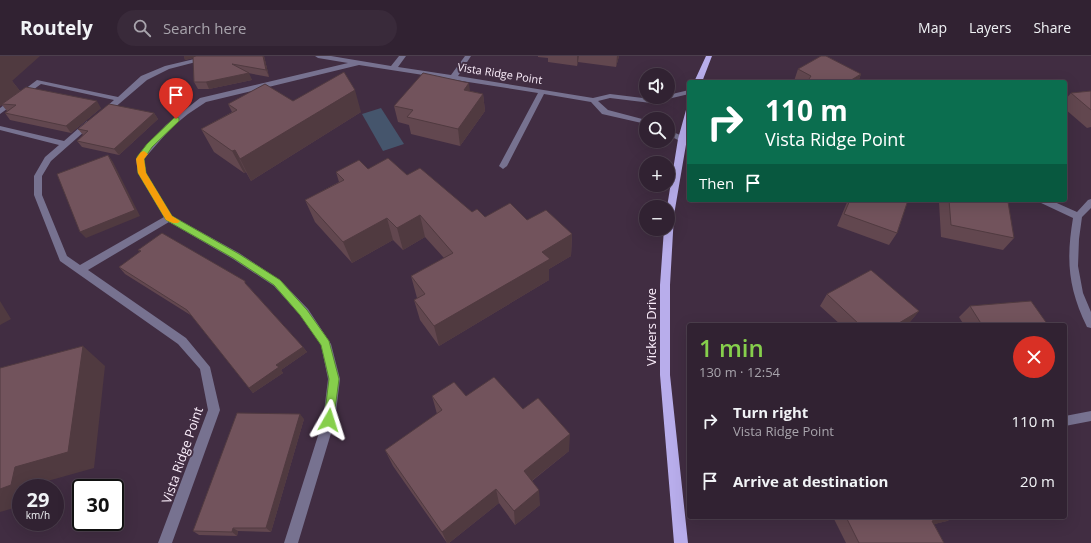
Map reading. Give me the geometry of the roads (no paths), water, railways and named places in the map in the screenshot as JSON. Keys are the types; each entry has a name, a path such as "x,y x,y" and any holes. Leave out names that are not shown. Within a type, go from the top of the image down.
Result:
{"main road":[{"path":"699,80 709,56"},
{"name":"Vickers Drive","path":"681,543 665,375 665,285 670,215 682,139 687,120"}],"street":[{"name":"Vista Ridge Point","path":"165,543 214,410 205,367 182,341 63,258 38,195 38,176 48,158 144,78 167,67 216,56"},
{"name":"Vista Ridge Point","path":"323,56 357,63 394,67 593,100 610,96 639,99"},
{"path":"394,67 403,56"},
{"path":"453,78 468,56"},
{"name":"Vista Ridge Point","path":"291,543 329,420 334,379 326,344 304,312 277,283 236,256 169,218 142,173 140,159 150,146 185,110 203,100 357,63"},
{"path":"0,112 40,82 119,99"},
{"path":"503,166 542,92"},
{"name":"Vista Ridge Point","path":"675,95 687,92"},
{"path":"593,100 605,112 639,120"},
{"path":"0,128 66,144"},
{"path":"675,136 682,139"},
{"path":"1046,202 1078,216"},
{"path":"1091,202 1078,216 1074,239 1073,266 1078,293 1091,324"},
{"path":"80,270 169,218"},
{"path":"1067,421 1091,416"}],"water":[{"path":"381,108 404,144 383,151 362,114"}]}
